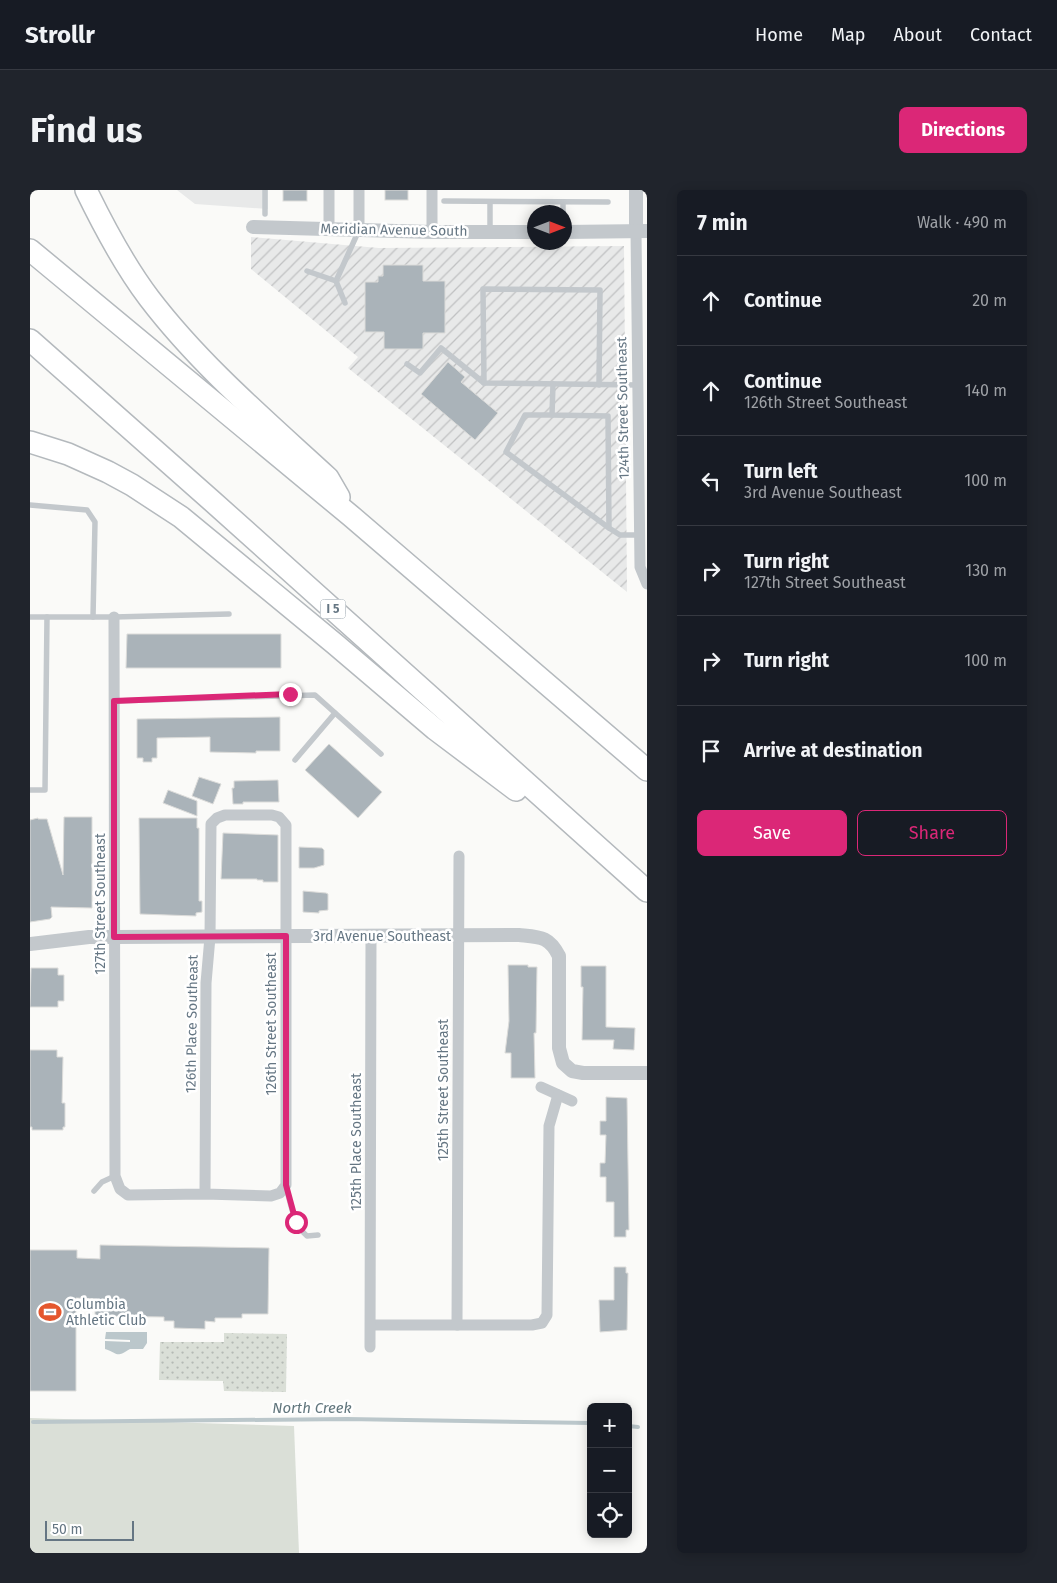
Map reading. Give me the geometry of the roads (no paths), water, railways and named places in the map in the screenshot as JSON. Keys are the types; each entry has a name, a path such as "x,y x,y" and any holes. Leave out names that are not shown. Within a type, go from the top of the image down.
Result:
{"highway":[{"path":"86,190 122,259 148,298 216,374 328,478 351,516"},
{"path":"30,250 351,516 647,770"},
{"name":"I 5","path":"30,340 641,886"},
{"path":"30,442 68,454 108,472 145,493 180,517 435,729 641,886"}],"street":[{"path":"328,190 329,229"},
{"path":"359,230 360,190"},
{"path":"432,190 432,232"},
{"path":"572,232 642,231 636,190"},
{"name":"Meridian Avenue South","path":"253,227 432,232 527,232"},
{"name":"124th Street Southeast","path":"642,231 642,301 638,385 643,459 640,567 647,584"},
{"name":"127th Street Southeast","path":"114,618 115,1176 120,1189 128,1195 204,1194"},
{"name":"126th Street Southeast","path":"211,824 217,818 225,815 272,815 279,817 286,825 286,1185"},
{"name":"126th Place Southeast","path":"204,1194 206,983 210,937 211,824"},
{"name":"125th Street Southeast","path":"457,1325 459,856"},
{"name":"125th Place Southeast","path":"370,1347 371,936"},
{"name":"3rd Avenue Southeast","path":"30,944 89,937 541,937 552,943 559,956 559,1048 563,1063 572,1071 583,1073 647,1073"},
{"path":"541,1087 572,1101"},
{"path":"371,1325 532,1325 542,1322 547,1315 549,1126 558,1095"},
{"path":"204,1194 271,1196 280,1193 286,1185"}],"lane":[{"path":"264,190 265,214"},
{"path":"444,201 608,202"},
{"path":"490,202 490,232"},
{"path":"345,303 336,281 359,230"},
{"path":"307,271 336,281"},
{"path":"484,383 483,289 600,290 599,385"},
{"path":"407,364 420,373 441,348 484,383 638,385"},
{"path":"552,384 552,415"},
{"path":"609,528 608,416 525,415 506,452 609,528 620,535 640,535"},
{"path":"30,505 87,510 95,522 93,617"},
{"path":"30,617 114,618 229,614"},
{"path":"30,790 45,790 46,617"},
{"path":"114,701 315,694 381,754"},
{"path":"295,760 335,714"},
{"path":"94,1191 102,1182 115,1176"},
{"path":"286,1185 296,1222 301,1231 307,1236 318,1235"}],"waterway":[{"name":"North Creek","path":"33,1422 347,1419 587,1423"},
{"name":"North Creek","path":"632,1426 638,1427"}],"place":[{"name":"Columbia Athletic Club","path":"50,1312"}]}
